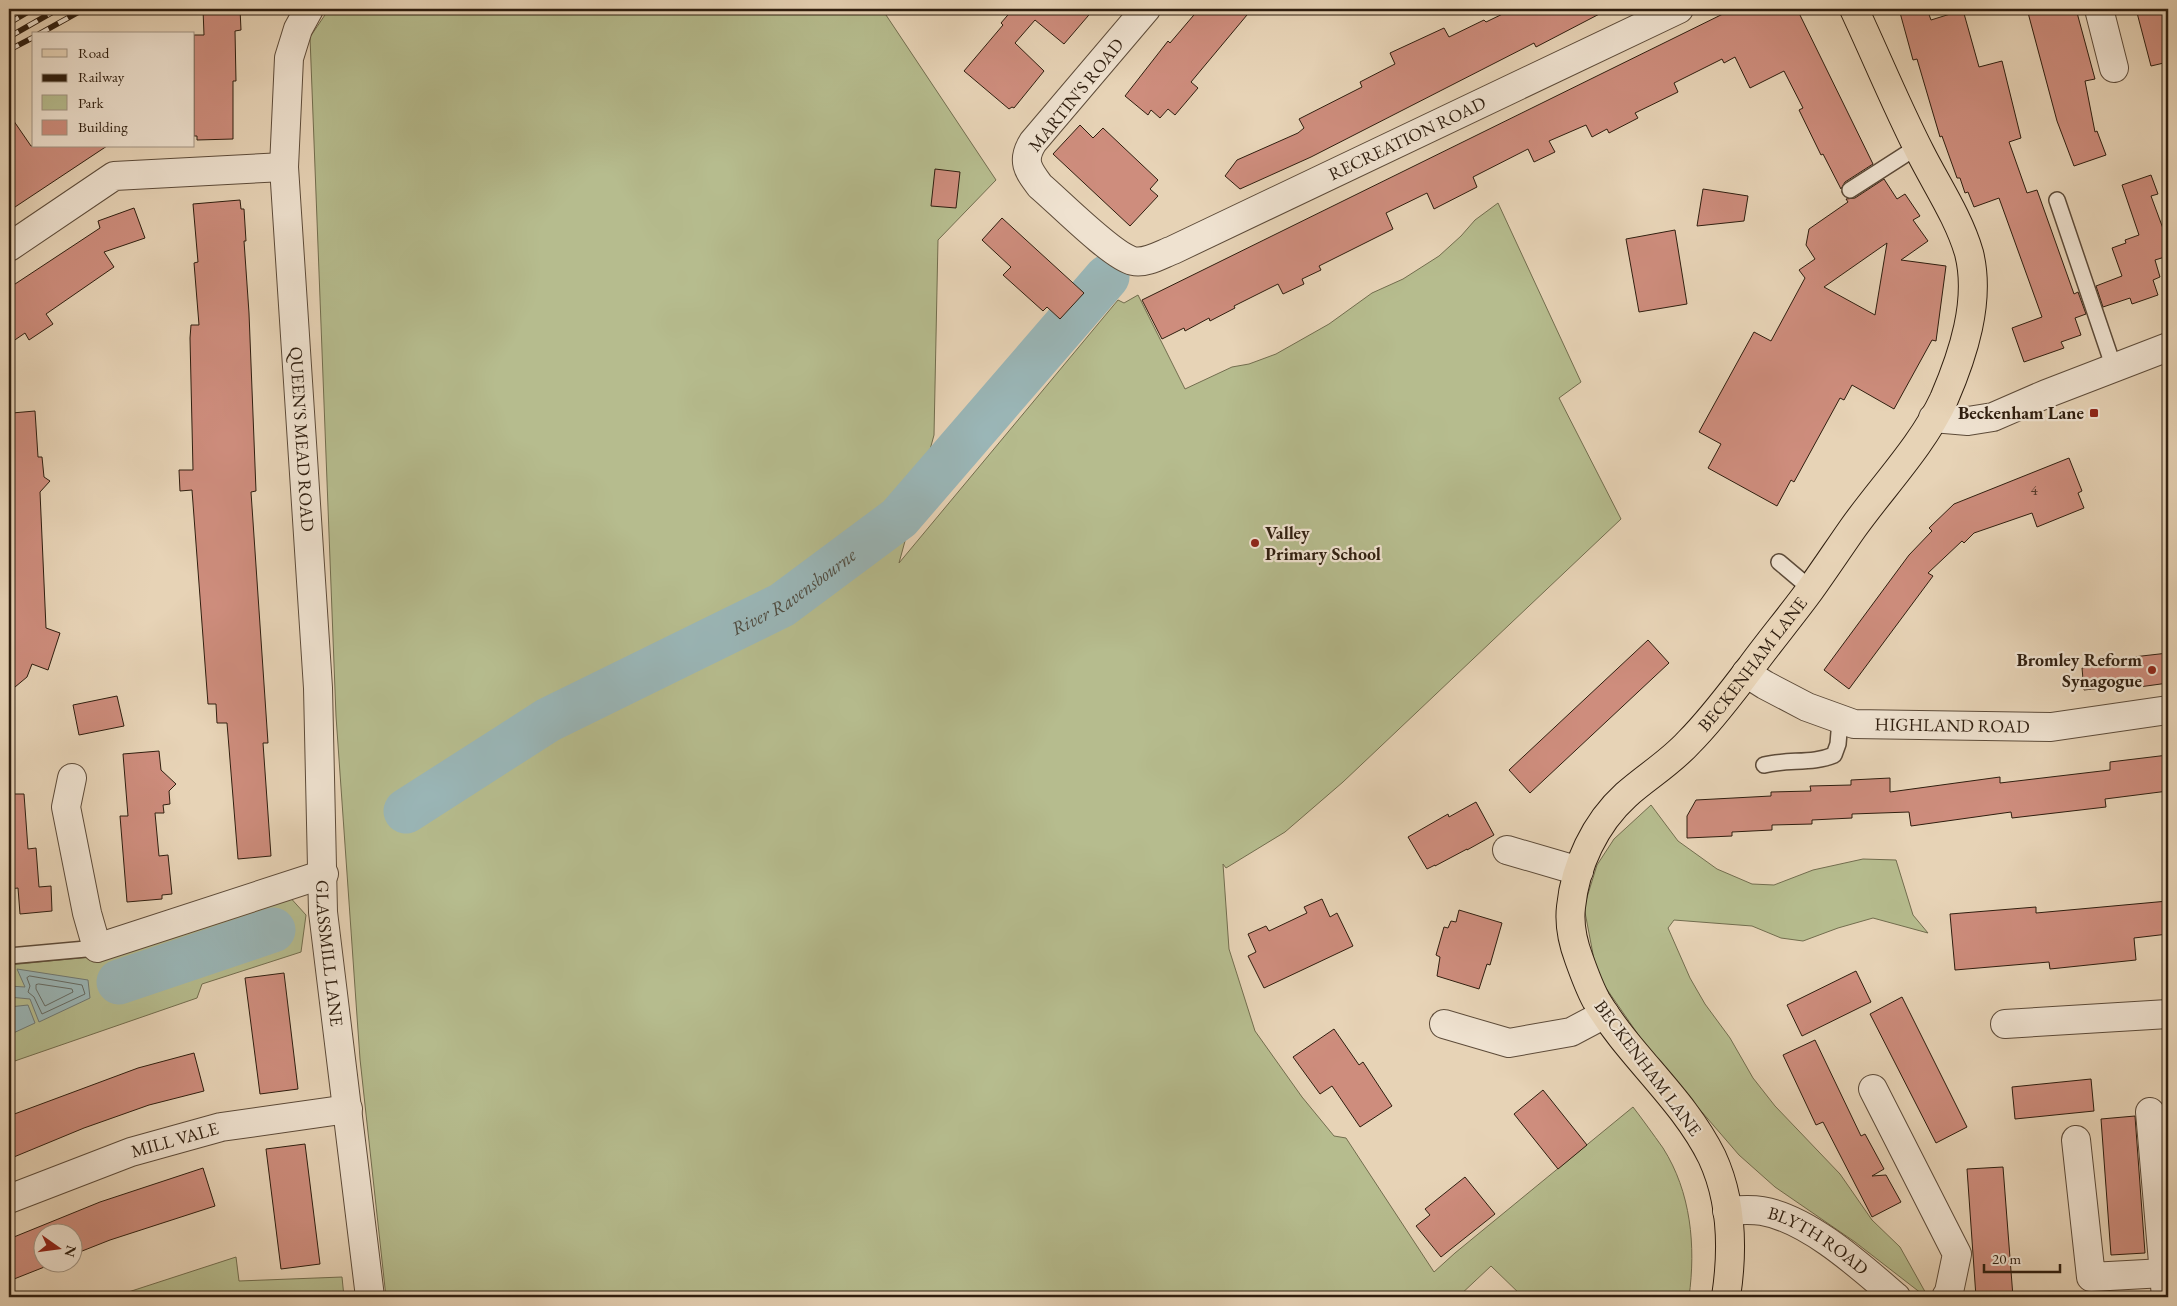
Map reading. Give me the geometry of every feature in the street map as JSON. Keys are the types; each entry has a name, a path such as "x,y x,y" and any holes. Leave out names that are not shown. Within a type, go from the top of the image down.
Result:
{"main road":[{"name":"BECKENHAM LANE","path":"1726,1297 1730,1255 1727,1211 1718,1174 1704,1143 1683,1112 1605,1014 1585,978 1570,922 1571,905 1579,872 1594,835 1612,809 1635,787 1660,769 1709,720 1811,589 1933,418 1942,402 1955,370 1965,339 1972,305 1972,276 1968,252 1957,224 1917,147 1854,9"}],"street":[{"name":"QUEEN'S MEAD ROAD","path":"309,9 298,29 289,58 284,167 318,688 324,874"},
{"name":"MARTIN'S ROAD","path":"1132,261 1107,246 1040,186 1032,176 1026,162 1028,151 1033,142 1146,9"},
{"name":"RECREATION ROAD","path":"1132,261 1152,258 1173,250 1679,9"},
{"path":"2099,9 2114,68"},
{"path":"9,247 114,176 284,167"},
{"path":"1933,418 1950,421 1984,419 2168,348"},
{"name":"HIGHLAND ROAD","path":"1746,673 1785,696 1840,720 1854,724 2051,727 2168,710"},
{"path":"72,778 66,807 87,913 97,948"},
{"path":"1507,850 1579,872"},
{"name":"GLASSMILL LANE","path":"97,948 324,874 324,912 370,1297"},
{"path":"1444,1024 1509,1043 1571,1032 1605,1014"},
{"path":"2005,1024 2168,1014"},
{"path":"1873,1089 1957,1254 1946,1297"},
{"name":"MILL VALE","path":"9,1199 131,1152 221,1127 348,1109"},
{"path":"2076,1140 2091,1277 2165,1285 2150,1112"},
{"name":"BLYTH ROAD","path":"1727,1211 1762,1211 1806,1229 1843,1253 1896,1297"}],"lane":[{"path":"1850,190 1917,147"},
{"path":"2057,200 2114,368"},
{"path":"1779,562 1811,589"},
{"path":"1764,765 1782,761 1824,760 1834,755 1838,744 1840,720"},
{"name":"GLASSMILL LANE","path":"9,956 97,948"}],"green space":[{"path":"329,9 882,9 996,180 938,240 934,435 899,563 1118,300 1124,303 1138,295 1185,389 1232,367 1249,364 1276,354 1329,324 1372,293 1403,279 1439,256 1475,220 1498,203 1581,382 1559,398 1621,519 1343,782 1285,832 1226,868 1223,864 1229,949 1255,1031 1302,1097 1334,1136 1346,1138 1434,1272 1633,1107 1663,1148 1680,1183 1689,1220 1691,1239 1692,1258 1689,1297 1523,1297 1491,1266 1458,1297 386,1297 360,1059 336,716 310,37"},
{"path":"1651,805 1678,841 1717,869 1752,884 1774,885 1813,870 1863,859 1896,860 1913,915 1928,933 1873,918 1803,941 1781,938 1752,926 1674,920 1668,928 1690,978 1705,1004 1730,1038 1753,1078 1775,1106 1840,1174 1872,1220 1900,1247 1928,1297 1855,1242 1775,1187 1739,1155 1651,1053 1597,975 1584,907 1597,865 1614,839"},
{"path":"287,894 306,915 301,952 202,984 197,998 9,1063 9,965 99,956"},
{"path":"236,1257 239,1281 342,1277 344,1297 113,1297"}],"water":[{"path":"17,969 88,980 90,998 39,1022 30,999 9,997 9,986 25,987"},
{"path":"28,1005 35,1023 9,1035 9,1007"}],"building":[{"path":"203,9 240,9 241,30 235,31 236,81 233,81 233,139 197,140 197,136 195,136 195,35 204,35"},
{"path":"1013,9 1094,9 1064,44 1035,20 1015,43 1044,71 1014,108 1009,109 964,71 1003,25 1001,23"},
{"path":"1199,9 1252,9 1191,82 1198,88 1175,115 1168,109 1160,118 1151,110 1148,115 1125,96 1168,41 1170,43"},
{"path":"1513,9 1609,9 1536,47 1534,43 1311,157 1240,189 1225,176 1237,160 1298,133 1304,128 1299,119 1362,87 1360,82 1395,64 1390,53 1444,28 1449,37 1484,20 1486,22"},
{"path":"1733,9 1797,9 1873,164 1845,182 1841,189 1823,154 1821,155 1799,110 1803,108 1784,71 1750,88 1735,57 1724,63 1722,59 1674,83 1678,92 1635,113 1638,118 1609,133 1607,129 1592,137 1586,125 1549,141 1555,152 1534,162 1528,149 1473,177 1477,187 1434,209 1427,193 1386,213 1393,229 1319,266 1321,270 1302,279 1304,284 1283,294 1278,284 1234,306 1235,308 1210,321 1209,318 1185,331 1184,328 1162,339 1142,300"},
{"path":"1899,9 1927,9 1931,20 1963,10 1979,67 2002,61 2021,138 2009,142 2027,193 2037,190 2074,294 2078,292 2086,314 2075,318 2081,335 2061,342 2064,348 2024,362 2012,328 2042,317 1999,198 1974,207 1968,192 1965,193 1960,178 1957,178 1942,136 1940,137 1917,59 1913,60"},
{"path":"2027,9 2076,9 2095,79 2085,81 2095,132 2097,131 2106,155 2074,166 2057,121"},
{"path":"2136,9 2168,9 2168,62 2151,66"},
{"path":"9,114 32,148 104,148 9,211"},
{"path":"1080,125 1093,138 1103,128 1158,180 1150,189 1158,196 1130,226 1053,154"},
{"path":"935,169 960,172 956,208 931,206"},
{"path":"2151,175 2158,194 2151,196 2168,242 2168,256 2155,260 2160,277 2153,280 2158,295 2132,304 2130,298 2103,307 2096,286 2122,276 2112,248 2126,243 2125,240 2139,235 2122,185"},
{"path":"1884,179 1897,199 1905,194 1920,216 1913,220 1928,241 1901,260 1946,266 1936,341 1932,340 1894,409 1852,385 1844,400 1840,398 1794,482 1791,480 1777,506 1708,468 1721,444 1699,432 1754,332 1771,341 1805,278 1799,270 1815,259 1806,245 1809,229 1848,202 1846,199 1855,198","holes":["1887,243 1875,315 1824,287"]},
{"path":"1703,189 1748,196 1744,221 1697,226"},
{"path":"240,200 241,209 244,209 246,241 244,241 249,313 256,491 251,492 268,743 263,743 271,856 238,859 227,723 217,723 216,704 208,704 192,490 180,491 179,470 193,470 190,338 191,325 199,325 194,263 198,262 193,204"},
{"path":"134,208 145,238 104,252 114,267 46,314 53,324 29,340 25,333 9,344 9,288 100,228 98,221"},
{"path":"1002,218 1084,293 1060,319 1047,307 1043,311 1003,275 1011,267 982,240"},
{"path":"1675,230 1687,304 1639,312 1626,239"},
{"path":"35,411 38,457 42,457 44,477 50,481 40,492 46,628 60,633 48,670 32,664 27,677 9,692 9,425 12,425 12,413"},
{"path":"2069,458 2082,491 2078,493 2084,508 2037,527 2032,513 1974,533 1964,543 1962,541 1928,573 1933,576 1849,689 1824,670 1909,555 1932,531 1929,528 1954,504"},
{"path":"1648,640 1669,663 1530,793 1509,770"},
{"path":"2168,653 2168,683 2139,687 2138,684 2084,690 2082,668 2134,661 2133,657"},
{"path":"117,696 124,726 79,735 73,705"},
{"path":"159,751 161,770 176,784 169,791 170,804 163,805 164,813 155,813 159,856 168,855 172,894 162,895 162,899 127,902 120,816 128,816 123,754"},
{"path":"2168,755 2168,791 2105,799 2106,807 2012,818 2011,812 1911,826 1909,812 1852,814 1852,818 1812,820 1812,824 1772,825 1772,830 1732,832 1732,836 1687,838 1687,816 1696,800 1771,796 1771,792 1811,791 1810,786 1851,785 1851,780 1890,778 1890,792 2000,777 2000,783 2110,770 2110,762"},
{"path":"9,794 24,794 28,849 36,848 39,887 51,886 52,911 20,914 18,888 9,889"},
{"path":"1476,802 1494,835 1427,869 1408,837 1448,814 1449,817"},
{"path":"1322,899 1330,917 1337,913 1353,946 1264,988 1248,956 1256,952 1248,934 1266,926 1269,931 1307,913 1304,907"},
{"path":"2168,901 2168,934 2134,938 2136,960 2050,969 2049,962 1955,970 1950,914 2036,907 2036,913"},
{"path":"1459,910 1502,923 1490,965 1487,964 1479,989 1437,976 1440,957 1436,955 1444,927 1448,928 1451,921 1456,922"},
{"path":"1856,971 1871,1002 1802,1036 1787,1005"},
{"path":"284,973 298,1089 260,1094 245,978"},
{"path":"1902,997 1967,1127 1936,1143 1870,1014"},
{"path":"1334,1029 1359,1065 1363,1062 1392,1106 1360,1127 1332,1086 1320,1094 1293,1057"},
{"path":"1815,1040 1861,1136 1865,1134 1884,1169 1872,1176 1886,1175 1901,1202 1872,1217 1823,1122 1816,1125 1783,1055"},
{"path":"194,1053 204,1091 149,1105 84,1128 9,1159 9,1116 138,1068"},
{"path":"2091,1079 2094,1111 2015,1119 2012,1087"},
{"path":"1543,1090 1587,1145 1558,1169 1514,1114"},
{"path":"2135,1116 2145,1253 2111,1255 2101,1119"},
{"path":"305,1144 320,1264 281,1269 266,1149"},
{"path":"2003,1167 2013,1297 1976,1297 1967,1169"},
{"path":"203,1168 215,1206 82,1251 82,1224 46,1224 100,1202"},
{"path":"1465,1177 1495,1214 1441,1257 1416,1226 1430,1215 1425,1209"},
{"path":"32,1230 32,1272 9,1281 9,1239"}],"waterway":[{"name":"River Ravensbourne","path":"406,811 548,720 782,605 899,518 1107,277"},
{"name":"River Ravensbourne","path":"119,982 273,930"}],"railway":[{"path":"9,23 33,9"},
{"path":"9,37 58,9"},
{"path":"43,32 84,9"},
{"path":"9,50 32,38"}],"place":[{"name":"Beckenham Lane","path":"2094,413"},
{"name":"Valley Primary School","path":"1255,543"},
{"name":"Bromley Reform Synagogue","path":"2152,670"}]}
